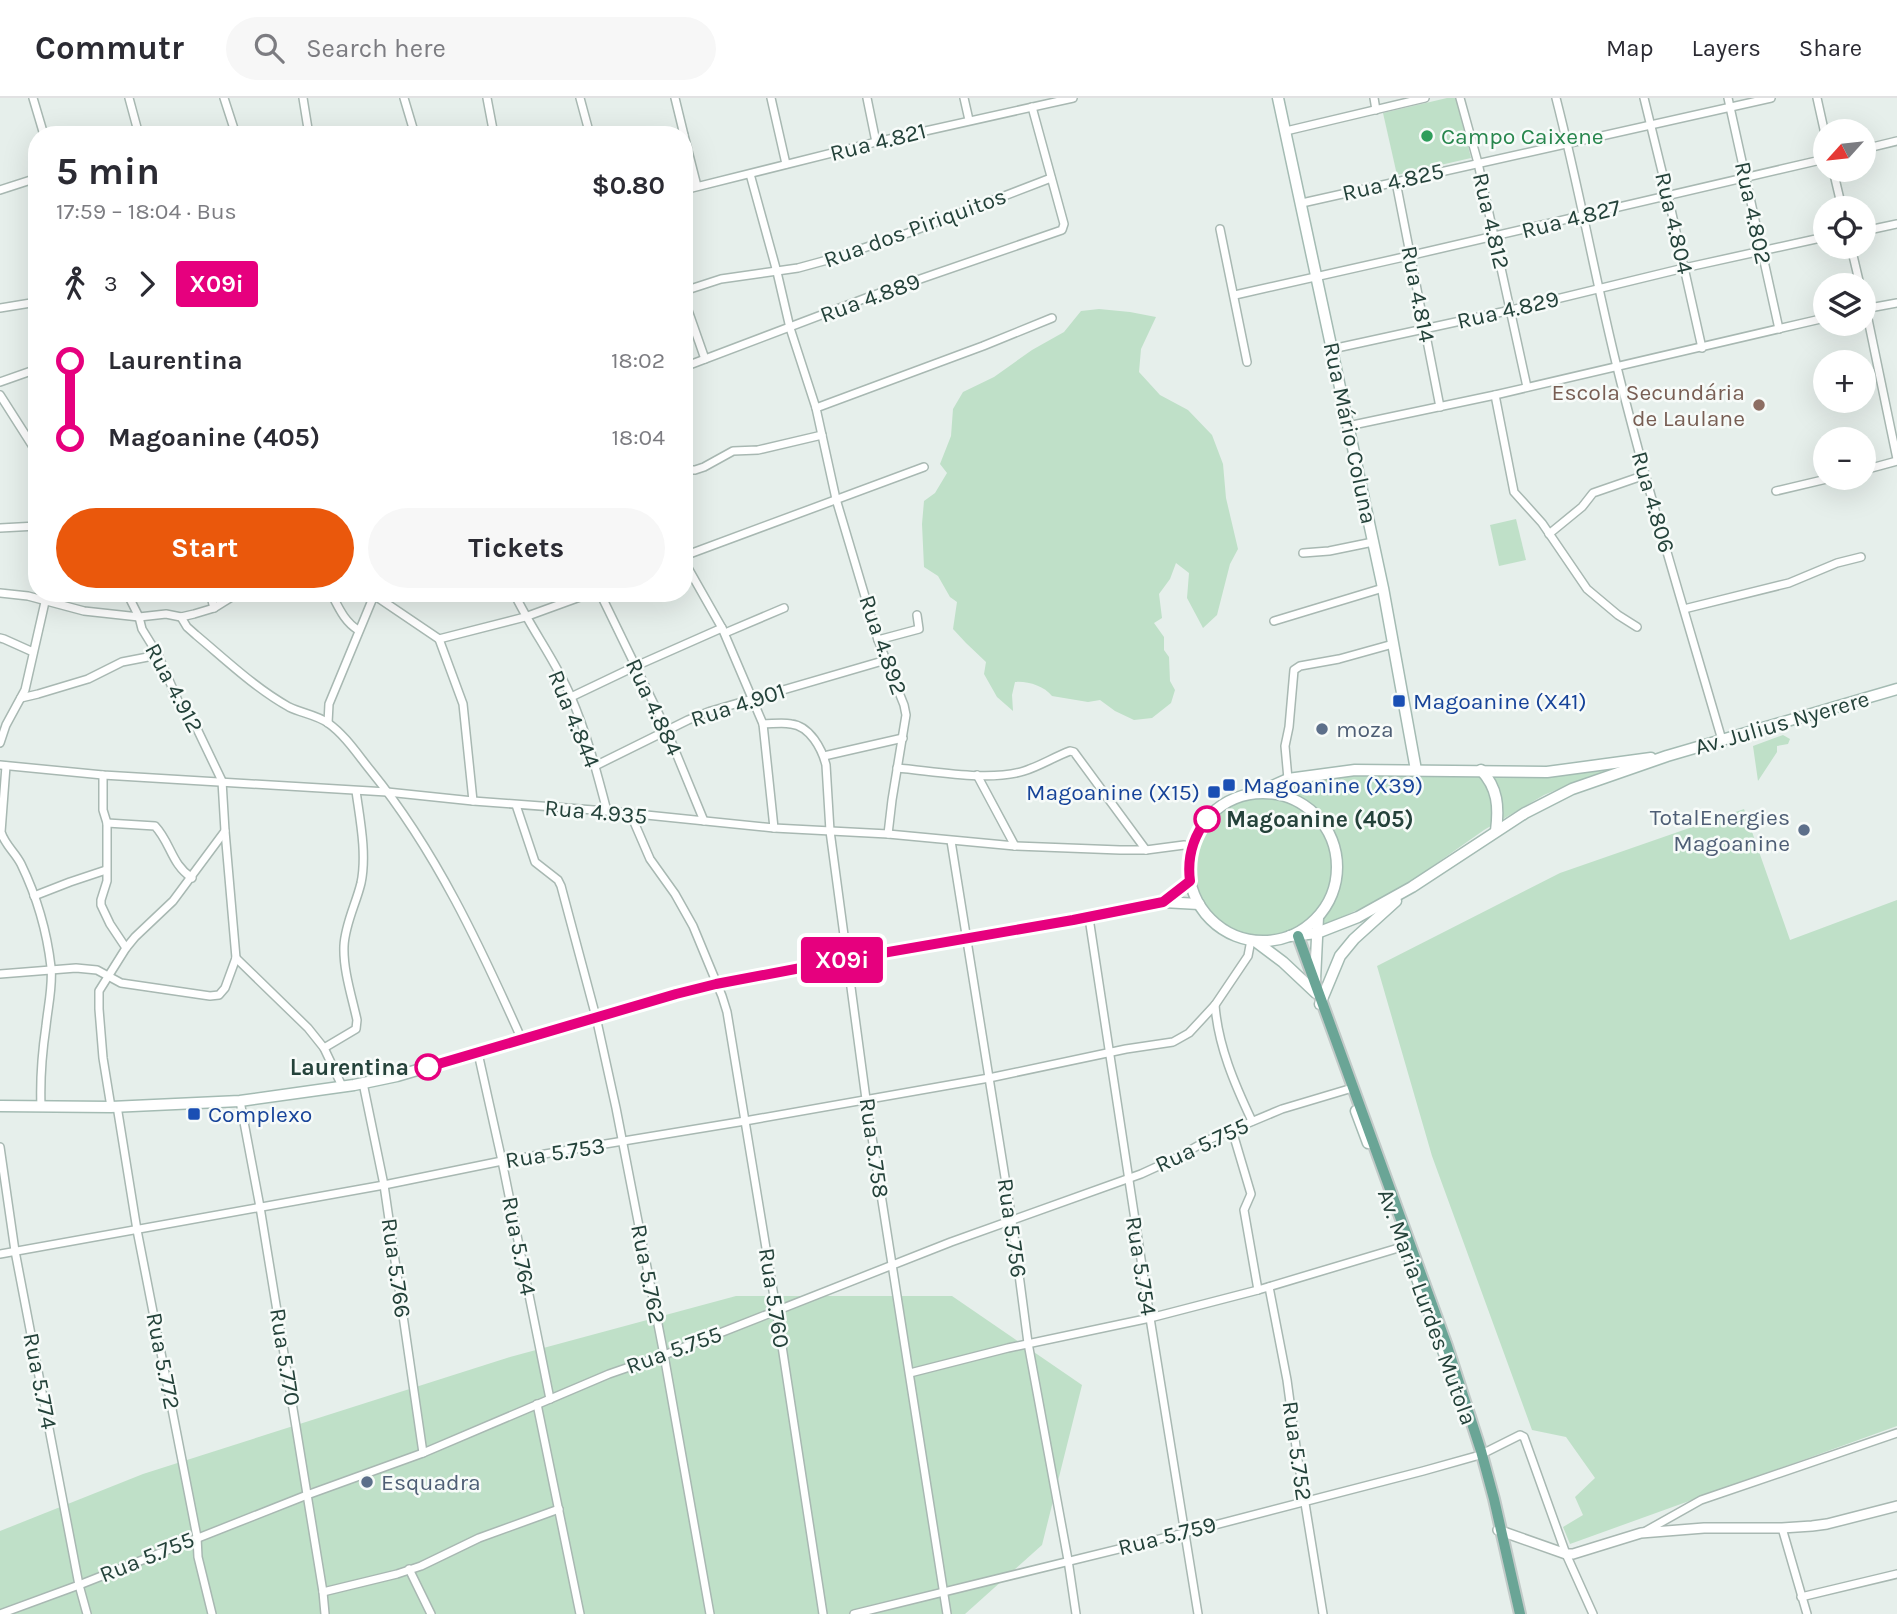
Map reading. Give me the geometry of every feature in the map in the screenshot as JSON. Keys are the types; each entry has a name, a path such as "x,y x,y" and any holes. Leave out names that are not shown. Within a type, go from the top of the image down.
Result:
{"main road":[{"name":"Rua Mário Coluna","path":"1278,98 1383,588 1416,766"},
{"name":"Av. Julius Nyerere","path":"1412,887 1525,813 1573,789 1667,756 1897,689"},
{"name":"Av. Julius Nyerere","path":"1257,793 1288,779 1324,772 1416,766 1547,772 1667,756"},
{"path":"1480,770 1489,778 1498,803 1496,831"},
{"path":"1294,936 1318,917 1328,904 1335,886 1338,868 1329,831 1318,816 1303,804 1286,796 1272,793 1245,794 1211,813 1199,828 1192,846 1190,881 1199,904 1221,928 1253,941 1267,941 1317,933 1350,920 1412,887"},
{"path":"1163,902 1190,881"},
{"path":"1320,1004 1334,968 1351,942 1412,887"},
{"path":"0,1106 114,1106 240,1101 363,1083 478,1053 716,984 1089,918 1163,902 1199,904"},
{"path":"1316,993 1318,917"},
{"path":"1294,936 1447,1346 1494,1499 1519,1614"},
{"path":"1253,941 1283,962 1316,993"},
{"name":"Av. Maria Lurdes Mutola","path":"1316,993 1480,1455 1519,1614"}],"street":[{"path":"33,98 41,126"},
{"path":"129,98 137,126"},
{"path":"224,98 233,126"},
{"path":"303,98 308,126"},
{"path":"404,98 412,126"},
{"path":"487,98 492,126"},
{"path":"580,98 588,126"},
{"path":"675,98 682,126"},
{"path":"771,98 786,164"},
{"path":"867,98 876,142"},
{"path":"964,98 969,120"},
{"name":"Rua 4.821","path":"693,188 876,142 1073,98"},
{"path":"1374,98 1376,110"},
{"path":"1286,131 1425,98"},
{"name":"Rua 4.812","path":"1460,98 1478,163 1527,387"},
{"name":"Rua 4.806","path":"1556,98 1617,366 1645,475 1722,740"},
{"name":"Rua 4.804","path":"1644,98 1702,348"},
{"name":"Rua 4.802","path":"1728,98 1779,329"},
{"name":"Rua 4.825","path":"1302,203 1771,98"},
{"path":"1817,98 1822,119"},
{"path":"1032,107 1051,178"},
{"path":"1876,146 1897,141"},
{"name":"Rua 4.827","path":"1234,295 1494,238 1813,162"},
{"path":"693,171 697,187"},
{"name":"Rua 4.892","path":"750,174 790,328 816,408 836,499 878,640 904,705 906,715 888,834"},
{"name":"Rua 4.889","path":"693,364 874,295 1062,230 1064,224 1051,178"},
{"name":"Rua dos Piriquitos","path":"693,288 721,279 777,272 831,260 1051,178"},
{"path":"0,190 28,181"},
{"name":"Rua 4.814","path":"1396,182 1440,407"},
{"path":"1876,228 1897,224"},
{"path":"1220,229 1247,362"},
{"path":"1762,252 1813,240"},
{"name":"Rua 4.829","path":"1332,349 1762,252"},
{"path":"0,308 28,303"},
{"path":"1876,307 1897,303"},
{"path":"816,408 1052,318"},
{"path":"1349,426 1813,321"},
{"path":"693,325 705,359"},
{"path":"1871,336 1897,460 1876,466"},
{"path":"0,382 28,372"},
{"path":"1495,395 1514,492 1542,523 1587,589 1637,627"},
{"path":"0,396 28,439"},
{"path":"693,470 733,452 758,450 822,435"},
{"path":"693,555 924,467"},
{"path":"1549,534 1582,507 1592,493 1645,475"},
{"path":"1776,491 1813,482"},
{"path":"0,528 28,526"},
{"path":"1303,552 1329,551 1373,542"},
{"path":"1684,609 1789,583 1861,556"},
{"path":"693,575 723,631 763,724 774,828"},
{"path":"1274,621 1383,588"},
{"path":"0,593 28,596"},
{"path":"0,743 6,725 25,690 45,602 84,611 139,617 166,614 181,617 214,608 224,602"},
{"name":"Rua 4.912","path":"132,602 178,703 188,710 222,781"},
{"path":"212,602 214,608"},
{"path":"336,602 349,625 358,631"},
{"path":"328,723 329,704 371,602"},
{"path":"386,602 439,639 464,709 472,801"},
{"name":"Rua 4.844","path":"518,602 571,697 595,766 607,811"},
{"path":"439,639 525,617 566,602"},
{"name":"Rua 4.884","path":"604,602 667,731 704,821"},
{"path":"571,697 636,666 784,608"},
{"path":"878,640 919,629 917,615"},
{"path":"181,617 187,627 264,691 291,708 328,723 349,744 387,792 430,856 492,975 522,1040"},
{"path":"0,638 33,652"},
{"path":"1288,779 1285,746 1294,670 1300,666 1339,659 1393,644"},
{"path":"20,698 88,680 122,662 158,655"},
{"name":"Rua 4.901","path":"595,766 699,715 886,660"},
{"path":"763,724 796,724 815,740 824,757 903,738"},
{"path":"897,768 1003,775 1024,771 1070,751 1074,752 1146,849"},
{"name":"Rua 5.758","path":"824,757 828,778 830,831 866,1099 947,1614"},
{"path":"3,766 1,832 4,841 20,861 34,896 49,951 51,992 40,1080 41,1106"},
{"name":"Rua 4.935","path":"3,766 103,775 387,792 774,828 888,834 1015,846 1120,850 1192,846"},
{"path":"103,775 103,810 107,822 107,881 101,905 110,924 127,948"},
{"path":"977,775 1015,846"},
{"path":"0,974 76,968 97,970 121,983 216,996 221,993 236,958 222,781"},
{"path":"324,1048 356,1029 357,1020 344,958 348,922 361,879 356,791"},
{"name":"Rua 5.762","path":"516,805 535,862 558,880 561,886 596,1017 664,1355 710,1614"},
{"name":"Rua 5.760","path":"631,815 650,859 694,926 727,1012 777,1310 823,1614"},
{"path":"107,822 155,826 174,861 192,877"},
{"name":"Rua 5.772","path":"212,1614 198,1557 197,1537 103,1058 99,991 135,937 173,901 225,831"},
{"name":"Rua 5.756","path":"951,841 1012,1222 1028,1343 1076,1614"},
{"path":"34,896 106,870"},
{"name":"Rua 5.754","path":"1089,918 1198,1614"},
{"name":"Rua 5.753","path":"0,1254 384,1185 502,1161 989,1078 1172,1042 1182,1038 1196,1026 1214,1006 1238,973 1253,941"},
{"path":"236,958 309,1028 324,1048 342,1086"},
{"path":"1214,1006 1227,1060 1252,1121"},
{"name":"Rua 5.764","path":"478,1053 550,1399"},
{"name":"Rua 5.766","path":"363,1083 384,1185 423,1453"},
{"name":"Rua 5.755","path":"0,1614 307,1494 423,1453 609,1374 951,1242 1128,1179 1252,1121 1349,1089"},
{"name":"Rua 5.770","path":"240,1101 260,1207 325,1614"},
{"path":"1232,1130 1251,1194 1244,1210 1258,1290"},
{"name":"Rua 5.774","path":"0,1147 15,1251 79,1585 87,1614"},
{"path":"910,1373 1028,1343 1150,1318 1269,1287 1405,1246"},
{"name":"Rua 5.752","path":"1269,1287 1287,1380 1323,1614"},
{"path":"537,1404 579,1614"},
{"path":"1498,1530 1566,1554 1573,1554 1642,1533 1701,1500 1897,1433"},
{"name":"Rua 5.759","path":"855,1614 1184,1533 1480,1455 1522,1435 1566,1554"},
{"path":"1642,1533 1827,1524 1897,1506"},
{"path":"323,1592 433,1561 480,1538 559,1509"},
{"path":"1782,1528 1807,1614"},
{"path":"1566,1554 1593,1614"},
{"path":"409,1569 431,1614"},
{"path":"1801,1597 1897,1574"}],"green space":[{"name":"Campo Caixene","path":"1456,98 1471,158 1397,175 1383,113"},
{"path":"1099,309 1156,317 1141,349 1139,372 1160,395 1188,410 1212,435 1223,464 1226,498 1238,549 1230,564 1217,615 1203,628 1187,598 1189,573 1176,563 1170,579 1159,594 1162,618 1154,623 1164,637 1164,650 1169,657 1170,681 1175,690 1171,703 1152,718 1134,720 1100,700 1088,702 1052,696 1040,687 1020,682 1015,682 1013,711 997,697 984,674 986,662 953,629 957,602 950,597 938,576 924,567 924,501 935,493 947,473 940,464 951,436 953,409 963,392 994,377 1032,350 1064,332 1081,311"},
{"path":"1516,519 1526,560 1499,566 1490,525"},
{"path":"1783,735 1790,739 1788,744 1777,746 1777,752 1758,781 1753,746"},
{"path":"1667,756 1568,785 1544,795 1484,830 1410,882 1379,900 1322,926 1290,936 1267,941 1251,940 1221,928 1199,904 1190,881 1192,847 1199,828 1211,813 1227,802 1279,782 1306,775 1463,775"},
{"path":"1744,809 1790,940 1897,900 1897,1426 1570,1544 1563,1527 1583,1515 1575,1497 1595,1478 1566,1437 1532,1430 1432,1156 1377,966 1560,873"},
{"path":"736,1296 952,1296 1082,1385 1042,1545 965,1614 0,1614 0,1531 143,1474 510,1357"}],"bus line":[{"name":"X09i","path":"428,1067 716,984 1163,902 1190,881 1192,846 1199,828 1207,819"}],"place":[{"name":"Campo Caixene","path":"1427,136"},
{"name":"Escola Secundária de Laulane","path":"1759,405"},
{"name":"Magoanine (X41)","path":"1399,701"},
{"name":"moza","path":"1322,729"},
{"name":"Magoanine (X39)","path":"1229,785"},
{"name":"Magoanine (X15)","path":"1214,792"},
{"name":"Magoanine (405)","path":"1207,819"},
{"name":"TotalEnergies Magoanine","path":"1804,830"},
{"name":"Laurentina","path":"428,1067"},
{"name":"Complexo","path":"194,1114"},
{"name":"Esquadra","path":"367,1482"}]}
